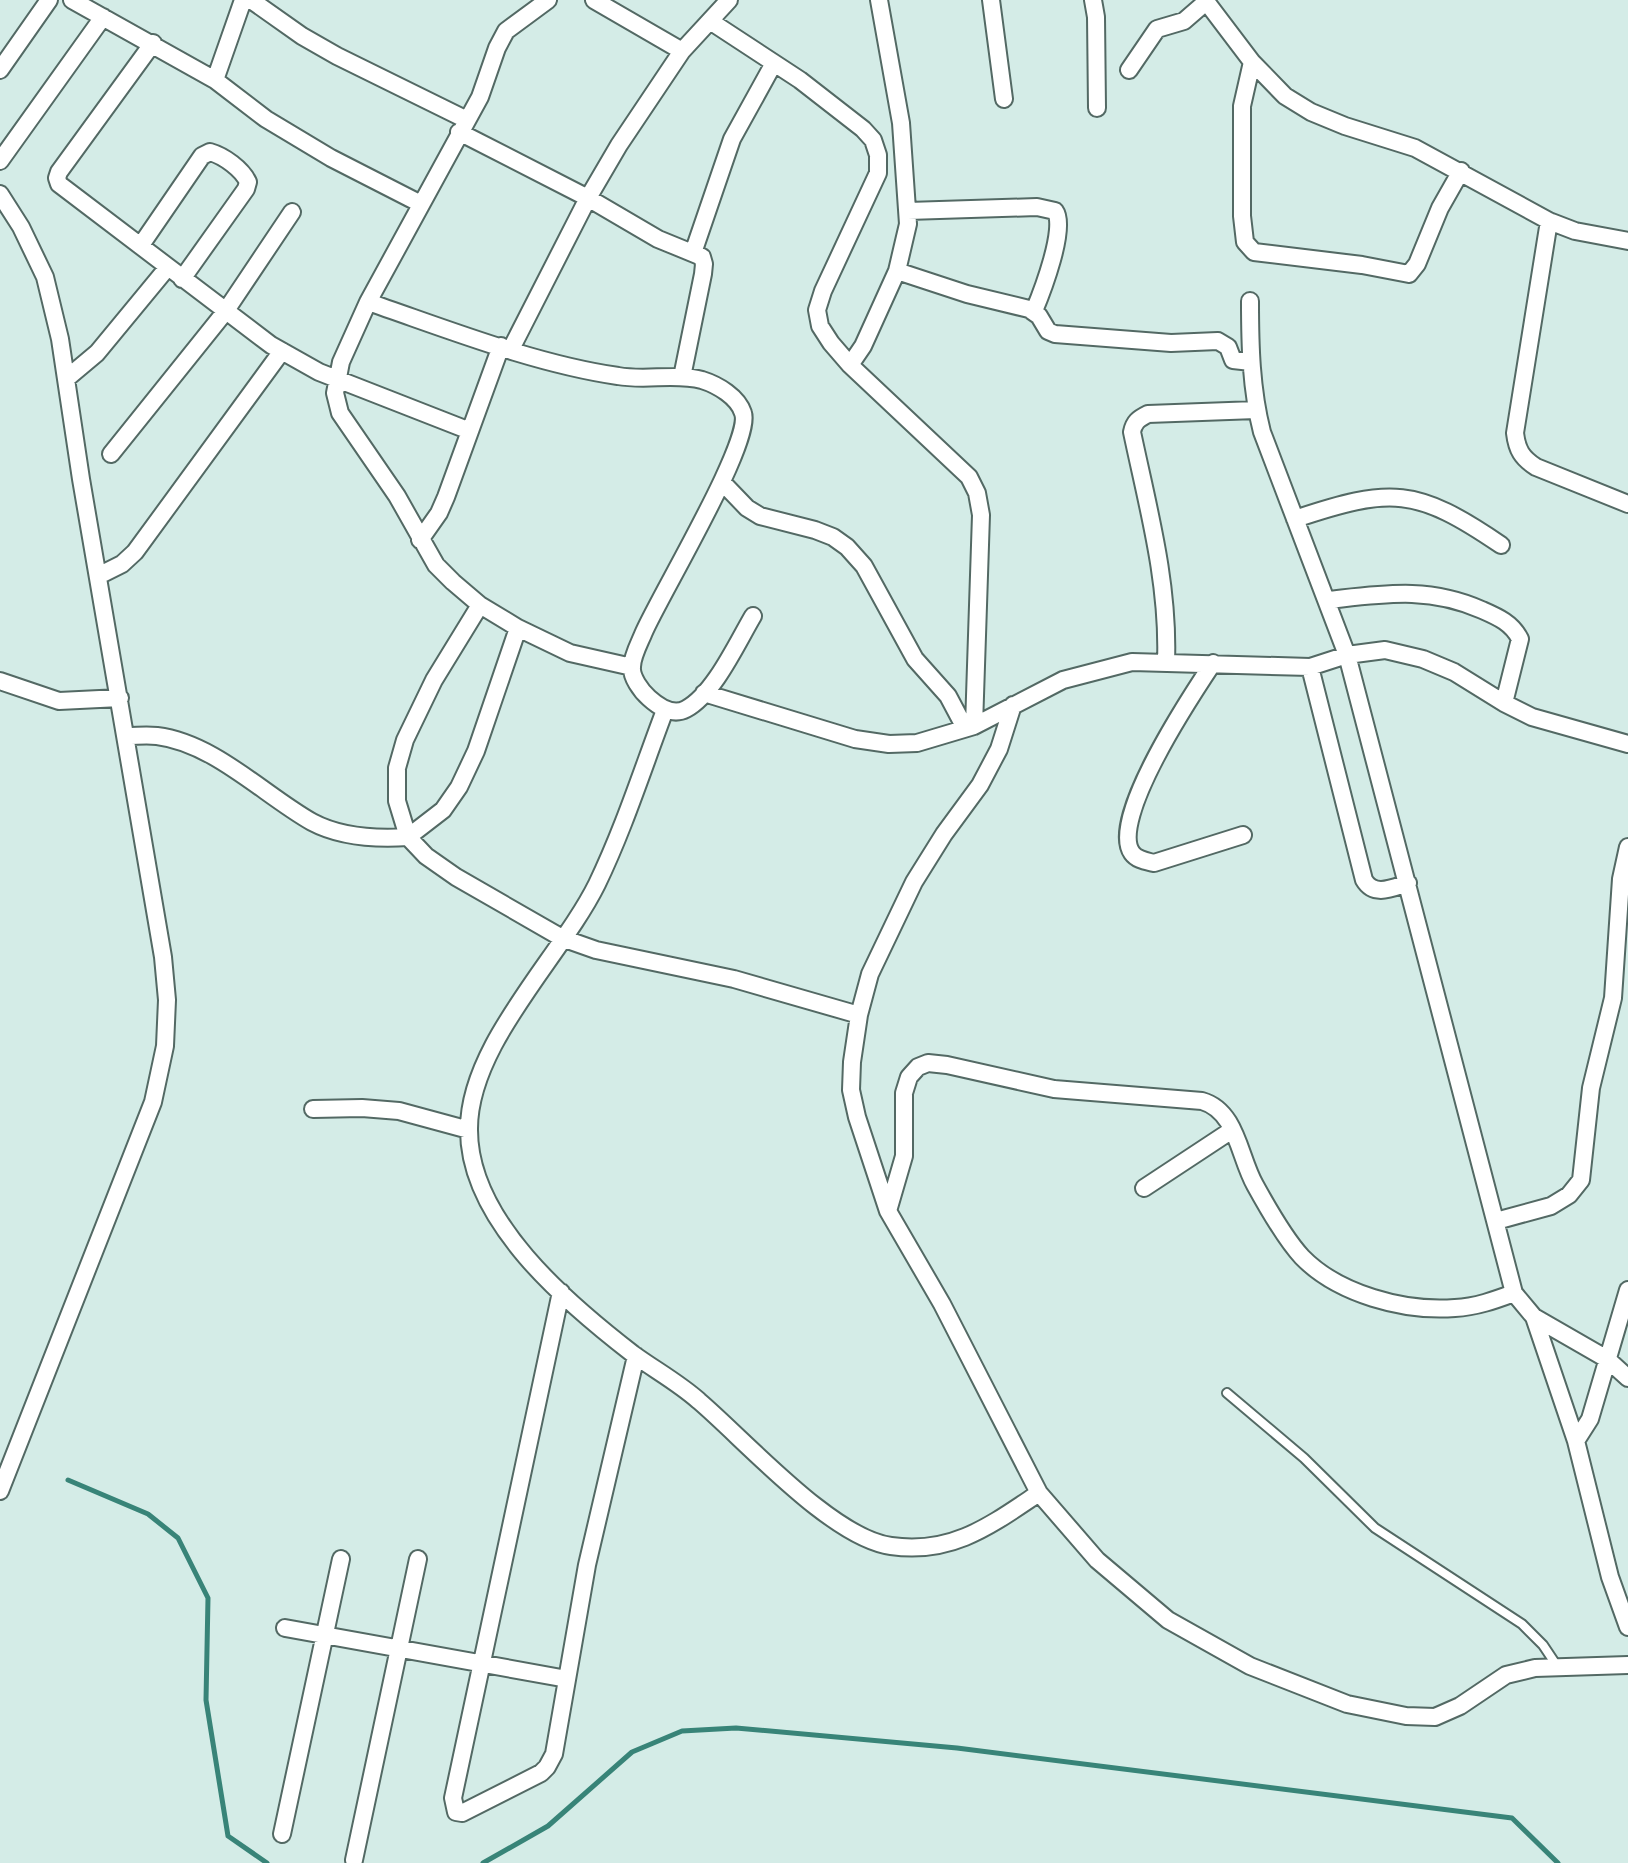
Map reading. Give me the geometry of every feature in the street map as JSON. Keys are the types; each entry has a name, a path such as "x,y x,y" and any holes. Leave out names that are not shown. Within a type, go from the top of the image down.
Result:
{"street":[{"path":"0,70 49,0"},
{"path":"72,0 215,80 266,119 331,158 421,204"},
{"path":"215,80 243,0"},
{"path":"251,0 302,36 658,239 702,257 704,264 682,377"},
{"path":"594,0 682,51"},
{"path":"420,540 439,513 506,348 588,198 643,107 682,51 729,0"},
{"path":"879,0 888,136 878,155 878,173 817,310 820,326 856,356 969,477 977,493 981,515 970,727"},
{"path":"991,0 1004,99"},
{"path":"1093,0 1097,108"},
{"path":"1129,70 1157,29 1184,21 1205,1 1252,62 1285,96 1311,112 1415,148 1549,221 1575,231 1628,241"},
{"path":"539,2 506,31 497,48 480,97 368,302 336,377 335,393 340,413 397,496 436,565 480,605 518,628 570,653 632,667"},
{"path":"0,161 103,17"},
{"path":"710,21 774,63 863,129 888,136 904,153 908,211 904,250 856,356"},
{"path":"153,43 57,178 59,184 225,312 282,351 319,372 470,431"},
{"path":"1252,62 1242,106 1242,216 1245,242 1254,252 1409,274 1417,264 1430,230 1461,171"},
{"path":"693,253 732,139 774,63"},
{"path":"141,245 202,156 210,152 217,154 245,175 248,182 246,189 182,279"},
{"path":"0,194 21,227 45,277 60,339 163,957 167,1000 165,1046 153,1102 0,1491"},
{"path":"908,211 1037,207 1055,211 1059,222 1044,285 1034,311"},
{"path":"111,454 225,312 292,212"},
{"path":"1549,221 1515,433 1516,447 1524,459 1536,467 1628,504"},
{"path":"66,379 97,353 168,267"},
{"path":"897,271 1034,311 1048,331 1055,334 1143,342 1218,341 1228,347 1233,360 1251,362"},
{"path":"1250,301 1256,410 1347,655 1514,1293 1534,1317 1607,1359 1628,1378"},
{"path":"368,302 570,366 620,377 682,377 719,386 740,405 745,418 742,437 722,482 663,591 632,667 636,681 646,696 665,710 679,713 704,693 753,616"},
{"path":"98,576 122,564 135,552 282,351"},
{"path":"1166,662 1168,628 1161,571 1132,432 1134,425 1148,414 1256,410"},
{"path":"722,482 747,508 760,516 815,530 847,547 864,566 915,659 970,727"},
{"path":"1295,519 1342,503 1401,497 1430,503 1464,519 1501,545"},
{"path":"1328,600 1389,593 1433,594 1466,603 1501,618 1515,629 1520,639 1504,703"},
{"path":"480,605 434,680 405,740 397,768 397,801 408,837 426,856 456,877 562,938 596,950 734,979 859,1015"},
{"path":"127,736 157,736 189,746 254,781 314,823 339,833 408,837 443,810 459,787 476,751 518,628"},
{"path":"704,693 855,739 889,744 917,743 970,727 1044,688 1132,662 1310,667 1347,655 1385,650 1423,659 1454,672 1532,717 1628,744"},
{"path":"1213,663 1146,776 1132,814 1128,843 1132,853 1141,860 1154,863 1243,835"},
{"path":"1310,667 1364,880 1375,890 1408,883"},
{"path":"0,681 59,701 120,698"},
{"path":"1013,705 999,749 980,785 914,882 870,974 859,1015 851,1090 888,1211 949,1318 1039,1493 1097,1560 1168,1620 1250,1666 1347,1704 1406,1716 1435,1717 1460,1706 1506,1675 1535,1668 1628,1665"},
{"path":"665,710 596,886 536,976 486,1062 473,1098 469,1130 474,1172 498,1219 534,1265 580,1312 698,1399 809,1500 866,1539 891,1546 926,1547 976,1534 1039,1493"},
{"path":"1496,1221 1551,1206 1569,1195 1581,1180 1591,1088 1613,998 1621,879 1628,847"},
{"path":"888,1211 904,1156 904,1093 909,1077 918,1067 928,1063 947,1065 1054,1089 1202,1101 1214,1105 1222,1112 1232,1130 1254,1184 1300,1255 1322,1274 1386,1301 1421,1307 1454,1308 1484,1304 1514,1293"},
{"path":"313,1109 399,1111 469,1130"},
{"path":"1144,1188 1232,1130"},
{"path":"1576,1441 1590,1419 1628,1290"},
{"path":"561,1292 453,1798 456,1812 462,1813 547,1767 554,1754 587,1565 636,1356"},
{"path":"1534,1317 1576,1441 1610,1577 1628,1627"},
{"path":"282,1834 341,1559"},
{"path":"354,1860 418,1559"},
{"path":"285,1628 567,1679"}],"lane":[{"path":"1227,1393 1304,1458 1375,1528 1522,1624 1543,1645 1558,1668"}],"waterway":[{"path":"68,1480 148,1514 178,1538 208,1598 206,1700 228,1836 267,1863"},
{"path":"483,1863 548,1826 632,1752 682,1731 736,1728 957,1748 1512,1818 1558,1863"}]}
